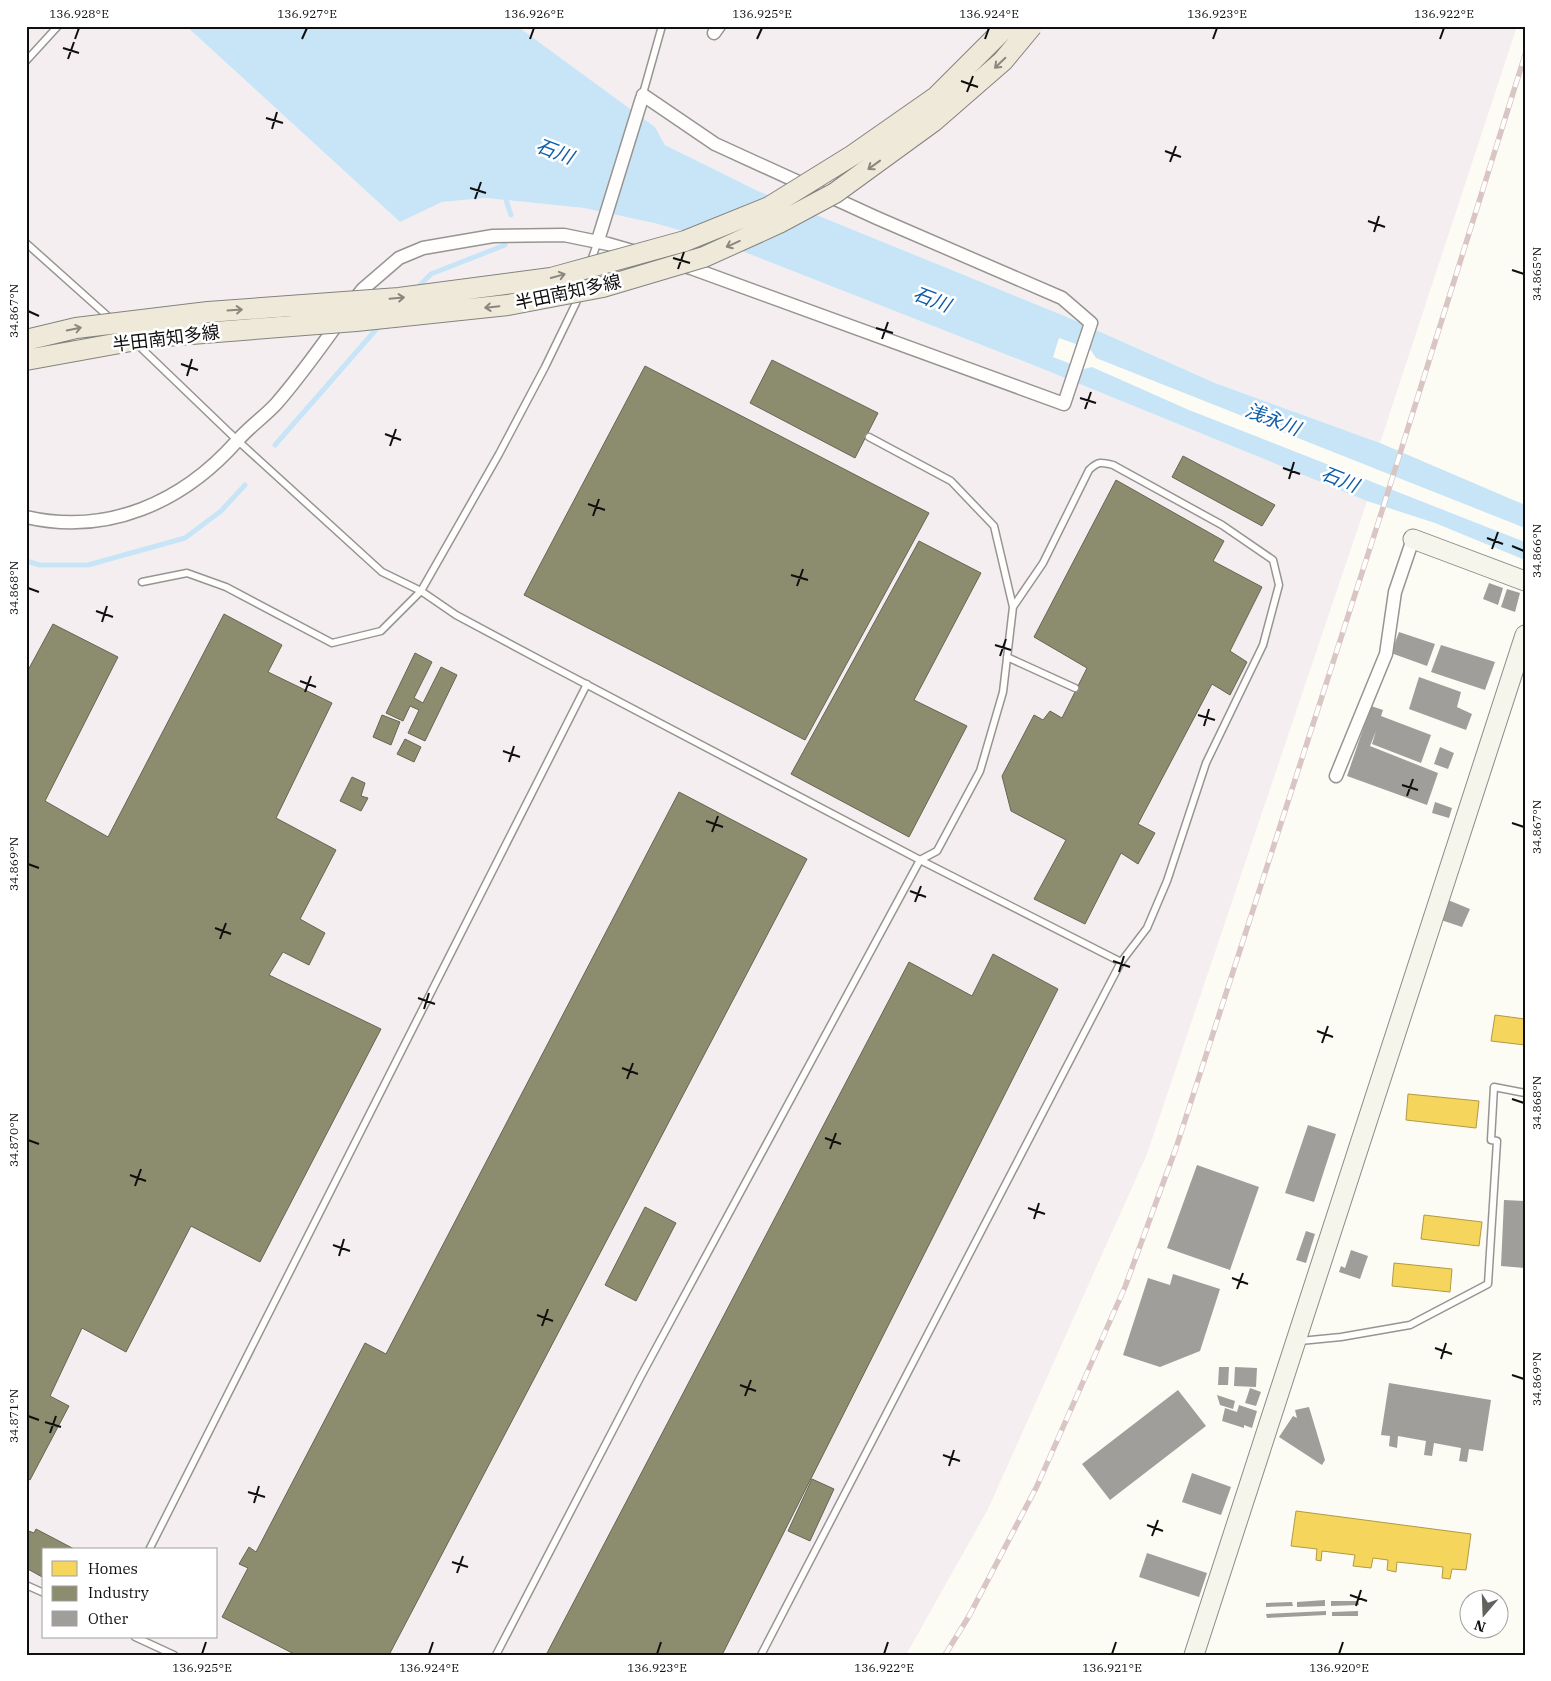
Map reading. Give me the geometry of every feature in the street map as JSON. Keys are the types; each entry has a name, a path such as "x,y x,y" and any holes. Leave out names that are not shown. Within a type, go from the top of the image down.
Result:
{"main road":[{"name":"半田南知多線","path":"26,340 76,328 208,312 399,298 551,278 685,241 769,207 853,155 936,97 1008,26"},
{"name":"半田南知多線","path":"26,360 154,337 356,321 508,305 603,287 704,257 779,223 835,193 934,121 1003,61 1032,26"}],"street":[{"path":"26,517 76,523 116,518 146,509 173,496 196,481 276,404 363,289 399,258 422,248 494,236 564,235 598,239 691,268 1064,404 1091,322 1062,298 877,218 714,144 642,97 598,239"},
{"path":"1336,776 1386,654 1395,592 1413,539 1525,581"},
{"path":"1194,1655 1525,635"}],"lane":[{"path":"26,61 58,26"},
{"path":"642,97 662,26"},
{"path":"142,582 187,573 226,587 332,643 381,631 421,591 499,454 545,367 576,302 598,239"},
{"path":"26,243 91,300 237,440 382,572 421,591 456,615 920,860 1121,962"},
{"path":"496,1655 641,1376 920,860 937,851 980,771 1003,692 1013,607 994,526 951,481 869,437"},
{"path":"761,1655 1121,962 1147,928 1166,881 1206,763 1263,645 1279,585 1273,560 1222,525 1113,466 1102,462 1096,463 1089,470 1043,563 1013,607"},
{"path":"1007,657 1075,688"},
{"path":"151,1548 587,684"},
{"path":"1295,1342 1341,1337 1410,1325 1488,1284 1497,1141 1491,1140 1494,1087 1525,1093"},
{"path":"26,1585 42,1592"},
{"path":"137,1638 174,1655"}],"shaded area":[{"path":"26,26 186,26 400,222 442,202 485,198 584,208 654,223 711,239 1033,365 1367,501 1147,1154 988,1509 906,1655 26,1655"},
{"path":"517,26 1517,26 1380,443 1215,383 1067,317 758,191 665,145 655,127"}],"water":[{"path":"186,26 517,26 655,127 665,145 758,191 1067,317 1215,383 1380,443 1525,505 1525,528 1096,358 1090,349 1059,338 1053,357 1084,369 1092,367 1189,410 1525,542 1525,560 1435,523 1367,501 1033,365 711,239 654,223 584,208 485,198 442,202 400,222"}],"building: Homes":[{"path":"1495,1015 1525,1019 1525,1045 1491,1041"},
{"path":"1408,1094 1479,1101 1476,1128 1406,1120"},
{"path":"1424,1215 1482,1222 1479,1246 1421,1239"},
{"path":"1394,1263 1452,1269 1450,1292 1392,1286"},
{"path":"1296,1511 1471,1534 1466,1570 1452,1569 1450,1579 1442,1578 1443,1567 1397,1562 1396,1572 1387,1570 1388,1560 1373,1558 1371,1568 1353,1566 1355,1555 1322,1551 1321,1561 1316,1560 1317,1549 1291,1546"}],"building: Industry":[{"path":"772,360 878,413 855,458 750,403"},
{"path":"645,366 929,513 805,740 524,595"},
{"path":"1183,456 1275,505 1262,526 1172,477"},
{"path":"1116,480 1224,541 1213,561 1262,587 1230,651 1247,662 1230,695 1212,684 1138,824 1155,833 1138,864 1121,853 1085,924 1034,899 1066,840 1011,811 1002,776 1034,715 1043,720 1050,711 1062,718 1087,668 1034,637"},
{"path":"919,541 981,573 914,700 967,726 909,837 791,774"},
{"path":"224,614 282,645 268,672 332,703 276,818 336,850 300,919 325,933 309,965 283,952 269,975 381,1029 260,1262 191,1226 126,1352 82,1328 50,1396 69,1406 30,1480 26,1477 26,674 53,624 118,657 45,801 108,837"},
{"path":"415,653 432,662 414,698 423,703 441,667 457,675 425,741 408,733 419,710 410,706 403,721 386,713"},
{"path":"382,715 400,722 391,745 373,737"},
{"path":"405,739 421,747 414,762 397,754"},
{"path":"352,777 365,783 361,796 368,798 361,811 340,801"},
{"path":"679,792 807,859 389,1655 296,1655 222,1617 248,1568 239,1564 249,1547 256,1552 365,1343 386,1354"},
{"path":"993,954 1058,989 722,1655 546,1655 909,962 972,996"},
{"path":"645,1207 676,1223 636,1301 605,1285"},
{"path":"812,1479 834,1489 810,1541 788,1531"},
{"path":"36,1529 72,1548 42,1548 42,1577 26,1568 26,1530 34,1533"}],"building: Other":[{"path":"1489,583 1503,588 1498,605 1483,599"},
{"path":"1507,589 1520,593 1515,612 1501,607"},
{"path":"1399,632 1435,644 1427,666 1391,653"},
{"path":"1441,645 1495,662 1485,690 1431,672"},
{"path":"1419,677 1461,692 1457,707 1472,714 1466,730 1409,709"},
{"path":"1371,706 1383,710 1381,716 1431,735 1421,763 1372,744 1376,731 1370,746 1438,773 1427,805 1347,776"},
{"path":"1440,747 1454,753 1448,769 1434,764"},
{"path":"1435,802 1452,808 1449,818 1432,813"},
{"path":"1448,900 1470,909 1462,927 1441,920"},
{"path":"1308,1125 1336,1134 1314,1202 1285,1193"},
{"path":"1197,1165 1259,1187 1230,1270 1167,1248"},
{"path":"1504,1200 1525,1201 1525,1268 1501,1266"},
{"path":"1306,1231 1315,1234 1306,1263 1296,1260"},
{"path":"1351,1250 1368,1256 1360,1279 1339,1272 1341,1266 1345,1268"},
{"path":"1173,1274 1220,1289 1200,1351 1160,1367 1123,1355 1148,1278 1170,1285"},
{"path":"1219,1367 1229,1367 1228,1385 1218,1385"},
{"path":"1235,1367 1257,1368 1256,1387 1234,1386"},
{"path":"1389,1383 1491,1400 1483,1451 1469,1449 1467,1462 1459,1461 1461,1448 1434,1443 1432,1456 1424,1455 1426,1441 1398,1436 1397,1448 1389,1446 1390,1436 1381,1435"},
{"path":"1250,1388 1261,1392 1256,1406 1245,1403"},
{"path":"1178,1390 1206,1426 1110,1500 1082,1464"},
{"path":"1217,1395 1235,1401 1233,1409 1220,1405"},
{"path":"1239,1405 1257,1411 1252,1428 1244,1425 1244,1428 1222,1421 1225,1408 1237,1412"},
{"path":"1309,1407 1325,1460 1322,1465 1279,1437 1293,1416 1297,1418 1295,1410"},
{"path":"1192,1473 1231,1487 1221,1515 1182,1502"},
{"path":"1147,1553 1207,1573 1199,1597 1139,1577"},
{"path":"1325,1600 1325,1606 1297,1607 1297,1602"},
{"path":"1331,1601 1358,1601 1359,1605 1331,1606"},
{"path":"1292,1602 1293,1606 1266,1607 1266,1603"},
{"path":"1326,1611 1326,1615 1267,1618 1266,1614"},
{"path":"1358,1611 1358,1616 1332,1616 1332,1612"}],"waterway":[{"path":"504,194 511,215"},
{"path":"416,289 431,274 505,245"},
{"path":"275,445 380,325"},
{"path":"26,561 40,565 88,565 185,538 221,511 245,485"}],"railway":[{"path":"945,1655 969,1616 1037,1486 1125,1287 1176,1148 1381,514 1525,55"}],"water label":[{"name":"石川","path":"555,151"},
{"name":"石川","path":"932,299"},
{"name":"浅永川","path":"1273,419"},
{"name":"石川","path":"1340,479"}]}
